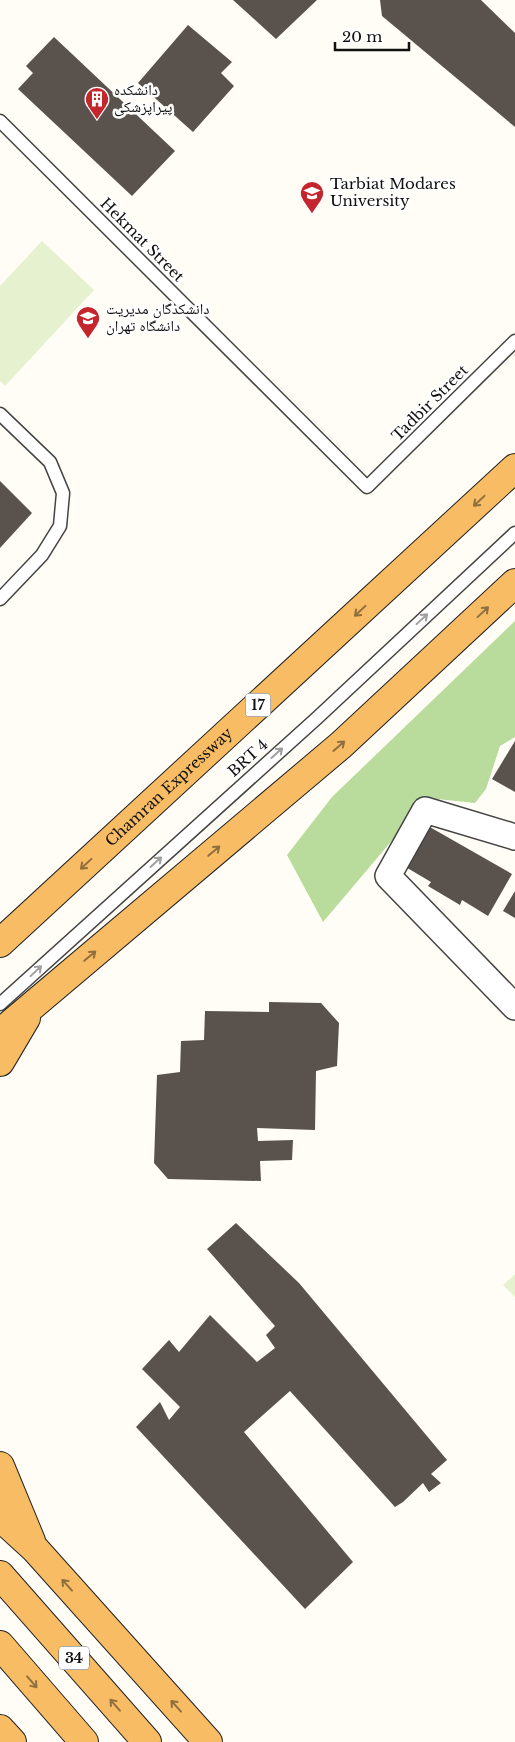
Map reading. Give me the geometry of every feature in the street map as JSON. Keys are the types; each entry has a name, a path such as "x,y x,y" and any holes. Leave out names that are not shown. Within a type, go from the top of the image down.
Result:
{"highway":[{"name":"Chamran Expressway","path":"0,943 515,468"},
{"path":"0,1033 341,745 515,582"},
{"path":"0,1062 34,1003"},
{"path":"0,1466 35,1549"},
{"path":"0,1518 35,1549 208,1742"},
{"name":"34","path":"0,1575 147,1742"},
{"path":"0,1645 84,1742"},
{"path":"0,1729 12,1742"}],"street":[{"path":"515,837 425,810 388,876 515,1007"}],"lane":[{"name":"Hekmat Street","path":"0,121 368,488"},
{"name":"Tadbir Street","path":"368,488 515,341"},
{"path":"0,414 50,462 63,493 60,526 42,555 0,599"},
{"name":"BRT 4","path":"0,1004 324,711 515,533"}],"green space":[{"path":"42,241 94,290 5,386 0,381 0,286"},
{"path":"515,621 515,737 500,746 486,789 475,803 428,798 323,922 287,855 332,797"},
{"path":"515,1274 515,1297 503,1285"}],"building":[{"path":"233,0 317,0 276,39"},
{"path":"380,0 481,0 515,33 515,127 382,16"},
{"path":"188,25 232,62 221,73 234,86 193,132 138,83"},
{"name":"دانشکده پیراپزشکی","path":"54,37 175,151 132,196 18,89 33,73 26,66"},
{"path":"0,481 32,513 0,548"},
{"path":"515,741 515,792 492,779"},
{"path":"428,826 512,874 488,916 462,900 460,905 428,886 431,882 404,866"},
{"path":"515,891 515,918 503,911"},
{"path":"269,1002 321,1003 339,1023 337,1066 316,1071 315,1130 257,1128 258,1141 293,1140 292,1160 260,1161 261,1181 168,1179 154,1163 157,1075 180,1072 181,1041 204,1040 205,1011 269,1012"},
{"path":"236,1223 299,1283 447,1460 431,1474 441,1483 429,1492 423,1483 395,1507 290,1391 244,1432 353,1562 305,1609 136,1427 160,1402 169,1420 180,1407 142,1369 169,1340 179,1352 210,1315 257,1362 275,1348 266,1335 275,1326 207,1249"}],"place":[{"name":"دانشکده پیراپزشکی","path":"97,120"},
{"name":"Tarbiat Modares University","path":"312,214"},
{"name":"دانشکدگان مدیریت دانشگاه تهران","path":"88,339"}]}
